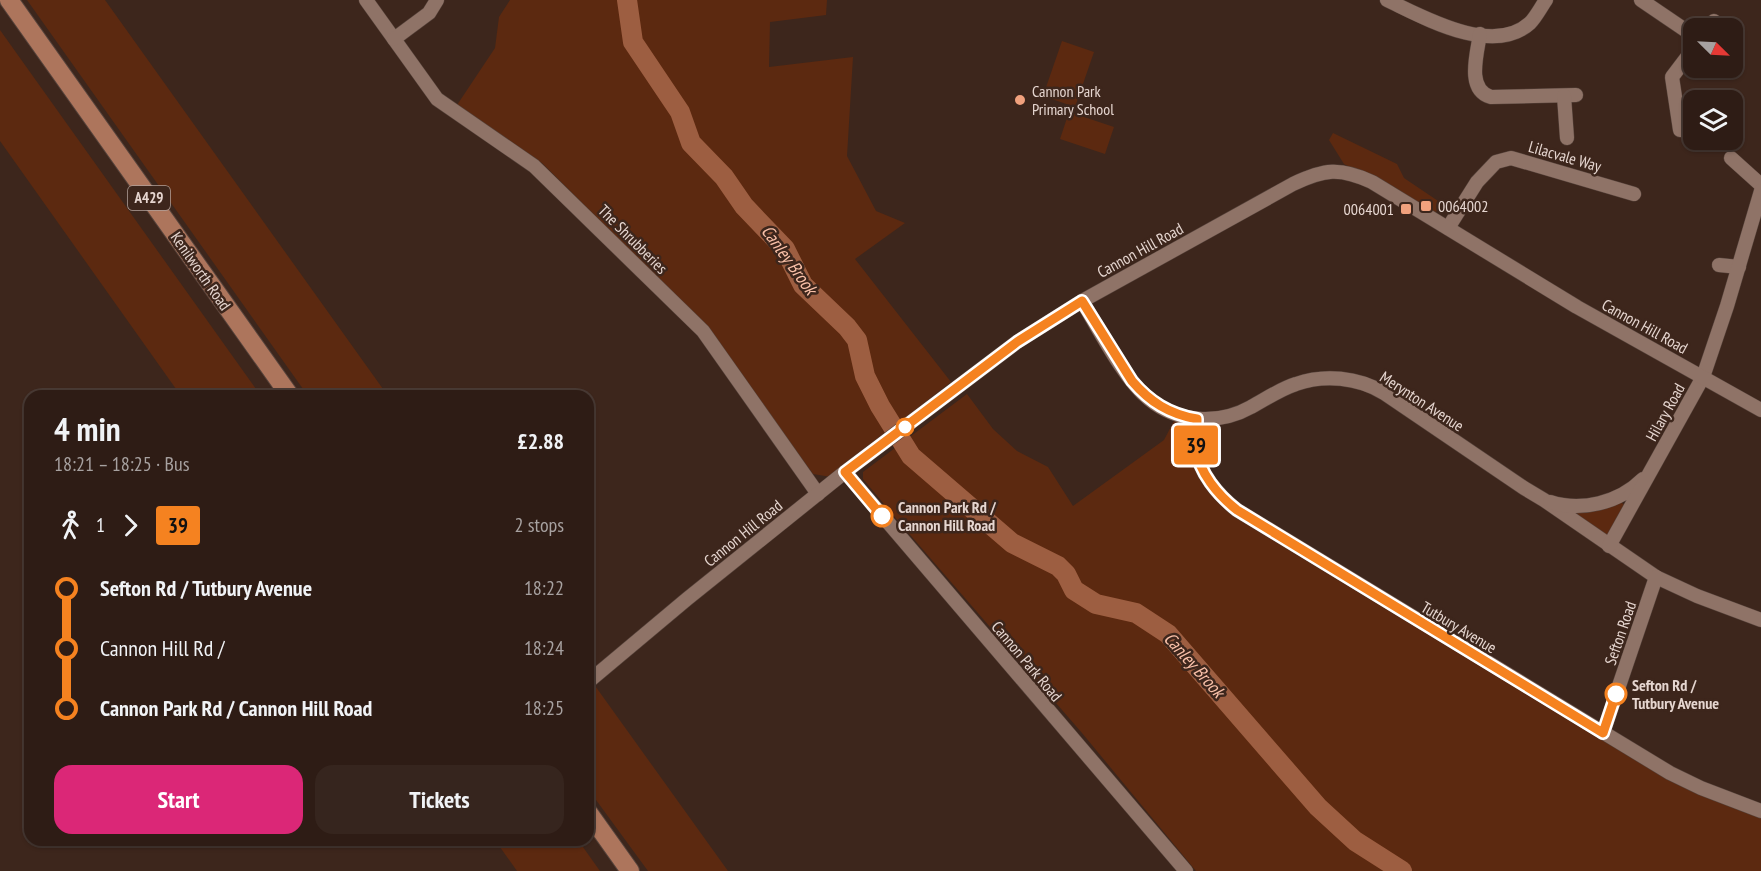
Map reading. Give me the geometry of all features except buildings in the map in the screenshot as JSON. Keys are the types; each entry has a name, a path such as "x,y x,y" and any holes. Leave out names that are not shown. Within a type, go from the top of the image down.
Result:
{"main road":[{"name":"Kenilworth Road","path":"9,0 286,390"},
{"path":"594,820 630,871"}],"street":[{"name":"The Shrubberies","path":"366,0 437,99 534,166 703,331 818,494"},
{"path":"394,39 429,13 437,0"},
{"path":"1387,0 1442,26 1480,34 1508,35 1530,22 1546,0"},
{"path":"1641,0 1683,29"},
{"path":"1480,34 1476,86 1484,95 1491,97 1570,95 1568,138"},
{"path":"1683,62 1672,77 1680,130 1683,130"},
{"name":"Lilacvale Way","path":"1448,228 1477,182 1496,162 1511,158 1634,194"},
{"path":"1731,158 1761,185"},
{"name":"Cannon Hill Road","path":"594,677 845,472 1017,342 1082,301 1293,184 1317,173 1344,172 1359,176 1395,195 1577,307 1761,410"},
{"name":"Hilary Road","path":"1609,546 1703,377 1761,191"},
{"path":"1719,265 1738,267"},
{"name":"Merynton Avenue","path":"1082,301 1132,381 1156,404 1165,409 1197,419 1234,415 1286,387 1307,381 1328,378 1361,383 1384,393 1656,577 1761,620"},
{"name":"Tutbury Avenue","path":"1197,419 1196,446 1206,476 1220,496 1237,510 1689,783 1761,811"},
{"name":"Hilary Road","path":"1544,500 1563,505 1600,504 1631,489 1647,475 1655,464"},
{"name":"Cannon Park Road","path":"845,472 1186,871"},
{"name":"Sefton Road","path":"1603,733 1656,577"}],"shaded area":[{"path":"27,0 105,0 384,390 304,390"},
{"path":"510,0 827,0 826,15 770,22 769,67 853,57 847,156 876,211 905,223 855,259 951,382 831,477 813,474 706,326 542,163 457,105 495,48 499,17"},
{"path":"0,30 257,390 177,390 0,141"},
{"path":"1062,41 1094,52 1075,107 1043,96"},
{"path":"1069,112 1114,127 1105,154 1060,139"},
{"path":"1333,133 1397,164 1404,178 1447,207 1435,212 1344,164 1329,140"},
{"path":"967,394 993,429 1017,451 1048,467 1073,506 1164,440 1175,419 1186,424 1217,501 1244,522 1435,637 1761,816 1761,871 1196,871 1082,733 863,479 863,472"},
{"path":"1620,502 1625,505 1608,535 1577,514 1578,512"},
{"path":"594,684 728,871 648,871 594,797"},
{"path":"499,846 582,846 600,871 517,871"}],"waterway":[{"name":"Canley Brook","path":"627,0 633,42 680,112 691,143 724,177 744,206 785,249 803,285 847,327 857,340 865,376 880,406 911,456 1012,543 1058,566 1066,574 1074,590 1096,604 1136,613 1168,634 1318,807 1355,841 1402,871"}],"bus line":[{"name":"39","path":"882,516 845,472 1017,342 1082,301 1132,381 1141,391 1165,409 1197,419 1196,446 1206,476 1220,496 1237,510 1603,733 1616,694"}],"place":[{"name":"Cannon Park Primary School","path":"1020,100"},
{"name":"0064002","path":"1426,206"},
{"name":"0064001","path":"1406,209"},
{"name":"Cannon Park Rd / Cannon Hill Road","path":"882,516"},
{"name":"Sefton Rd / Tutbury Avenue","path":"1616,694"}]}
